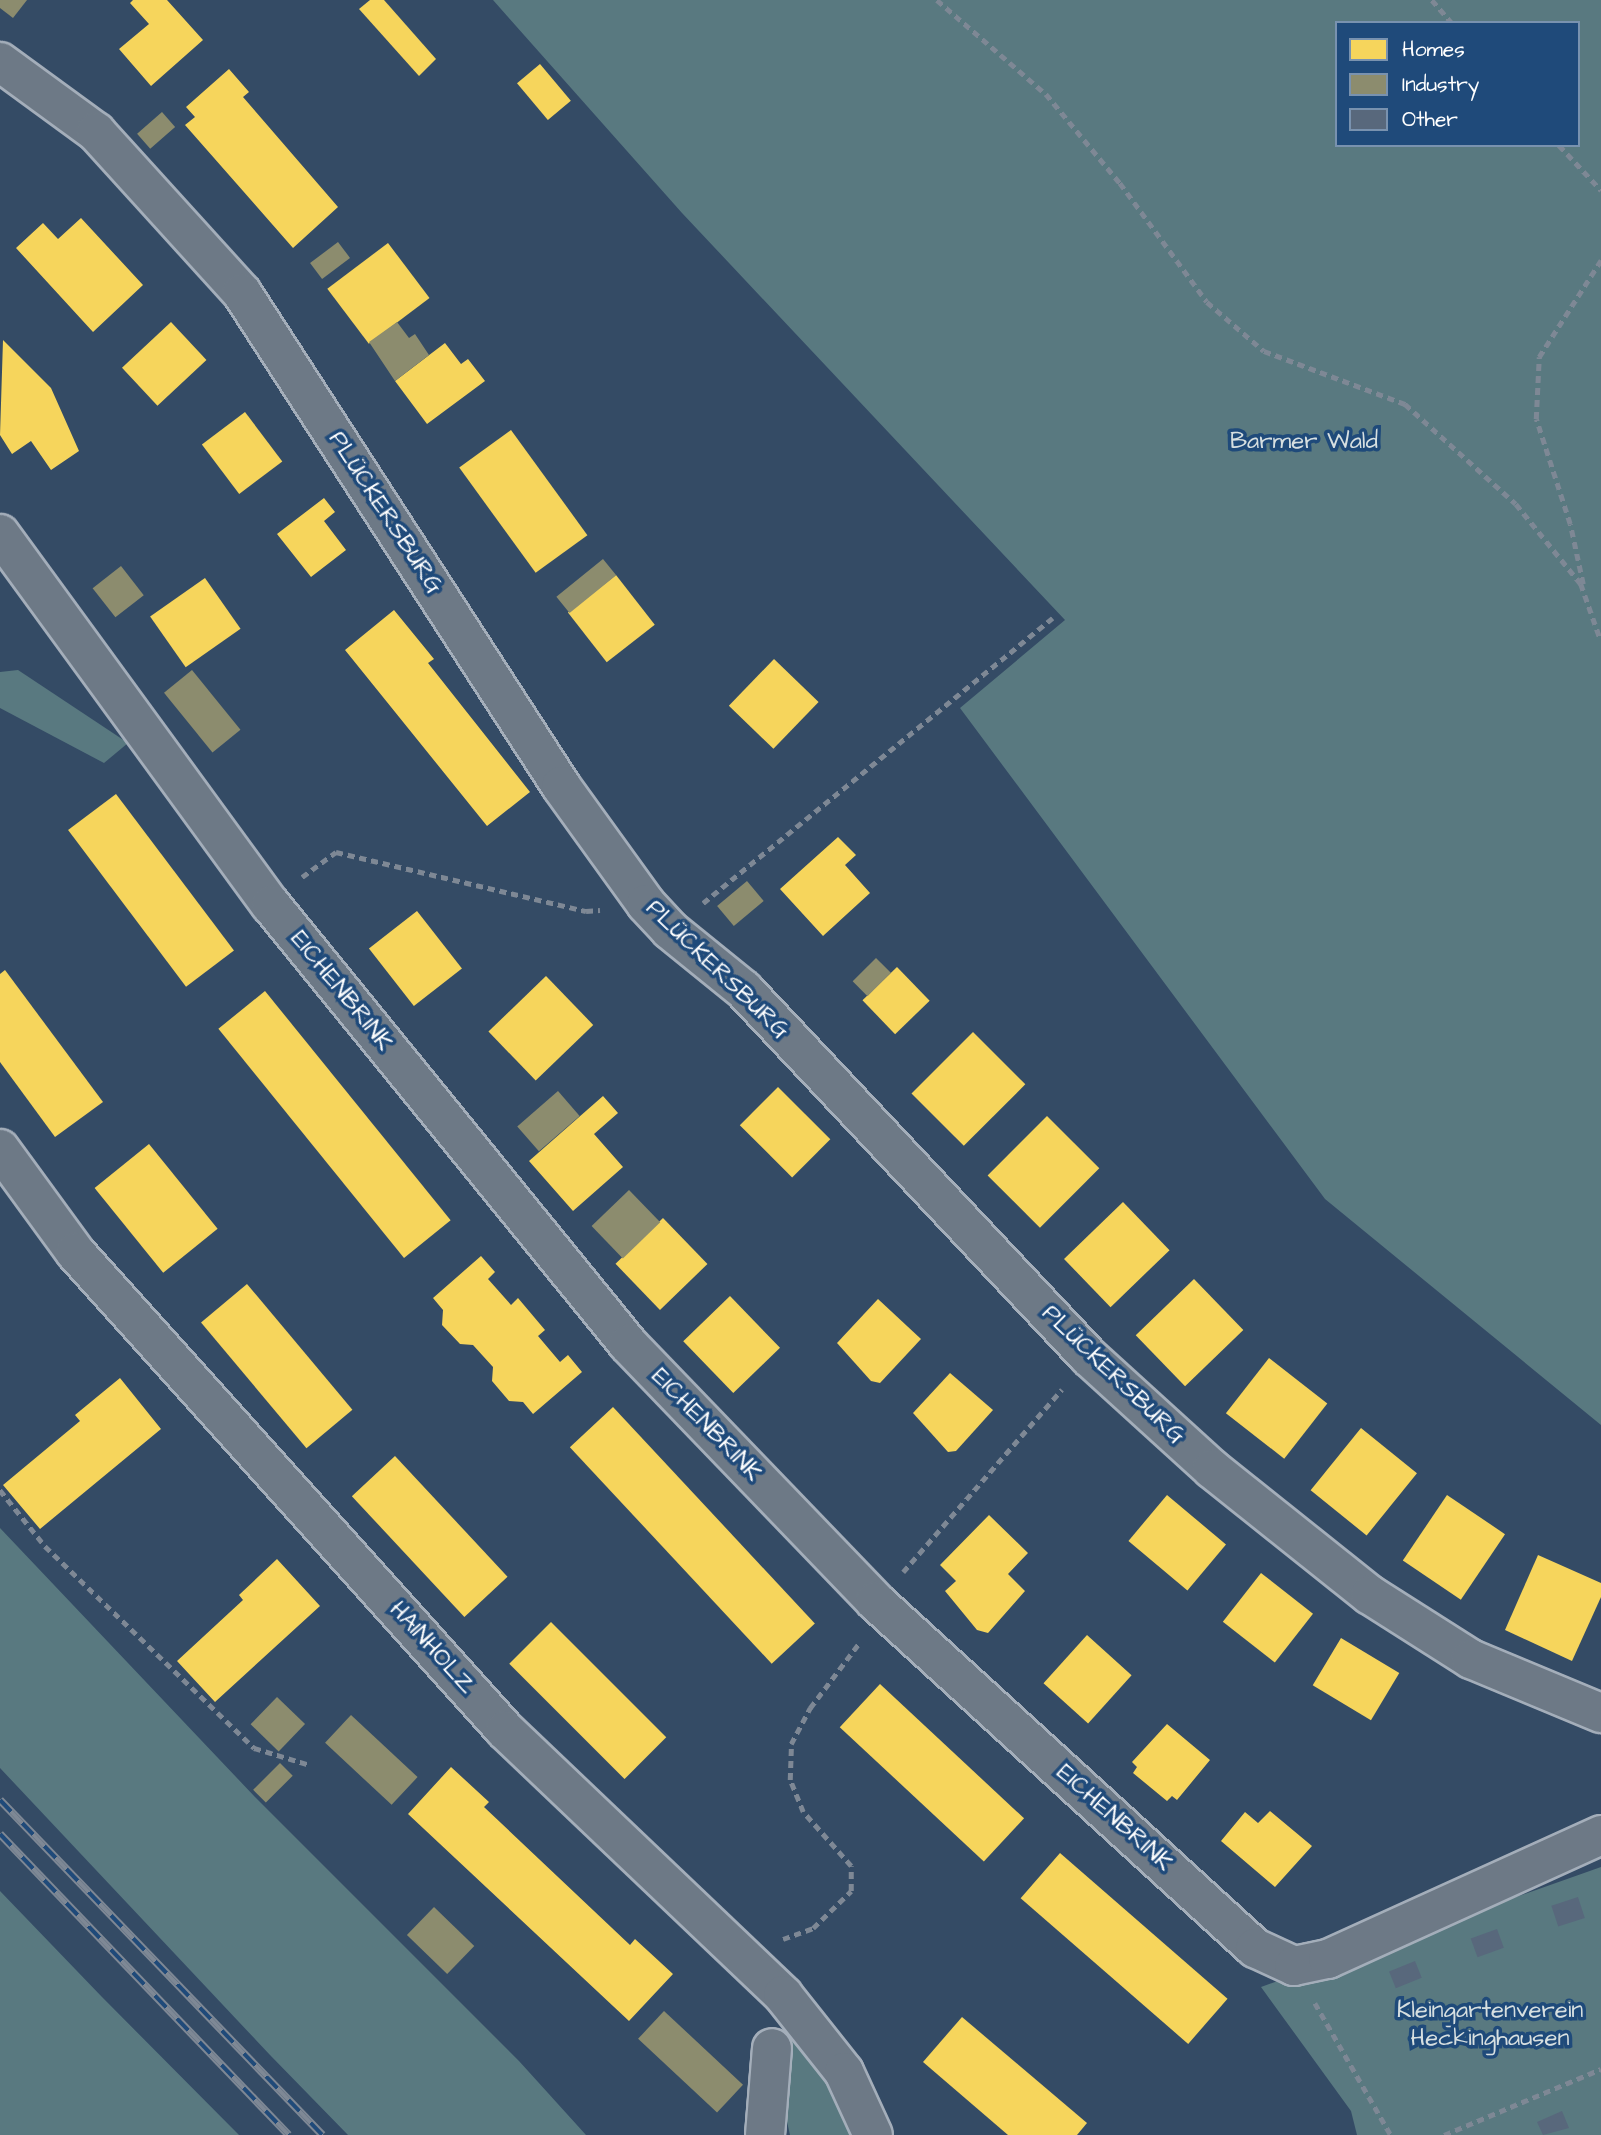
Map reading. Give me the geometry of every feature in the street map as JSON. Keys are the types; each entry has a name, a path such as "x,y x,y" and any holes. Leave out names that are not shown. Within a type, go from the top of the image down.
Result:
{"street":[{"name":"PLÜCKERSBURG","path":"0,62 96,132 242,293 561,786 658,917 744,990 1089,1357 1212,1469 1370,1595 1471,1659 1601,1713"},
{"name":"EICHENBRINK","path":"0,534 271,905 628,1344 875,1601 1255,1948 1294,1966"},
{"name":"HAINHOLZ","path":"0,1149 75,1252 505,1730 783,1994 844,2072 873,2135"},
{"path":"1294,1966 1328,1959 1601,1835"},
{"path":"765,2135 772,2048"}],"path":[{"path":"937,0 1046,94 1120,183 1207,302 1264,351 1405,404 1516,504 1581,584 1601,639"},
{"path":"1432,0 1450,21"},
{"path":"1561,147 1601,190"},
{"path":"1586,599 1570,524 1536,419 1539,357 1601,260"},
{"path":"311,869 335,852 586,911 658,917 1053,618"},
{"path":"904,1571 1056,1396"},
{"path":"0,1490 45,1546 254,1748 310,1765"},
{"path":"743,1954 813,1928 851,1891 851,1866 803,1812 790,1780 791,1744 842,1660"},
{"path":"1294,1966 1391,2135"},
{"path":"1444,2135 1601,2069"}],"green space":[{"name":"Barmer Wald","path":"493,0 1601,0 1601,1425 1325,1199 960,708 1065,620 682,213"},
{"path":"18,670 128,743 104,763 0,708 0,672"},
{"path":"0,1528 255,1797 519,2061 586,2135 348,2135 270,2055 0,1768"},
{"name":"Kleingartenverein Heckinghausen","path":"1601,1867 1601,2135 1357,2135 1351,2111 1261,1987"},
{"path":"0,1891 102,1997 239,2135 0,2135"},
{"path":"788,2025 820,2066 854,2135 790,2135 781,2095 779,2049"}],"building: Homes":[{"path":"133,0 167,0 203,40 151,86 119,49 149,24 130,3"},
{"path":"370,0 384,0 436,59 419,76 359,9"},
{"path":"540,64 571,101 548,120 517,83"},
{"path":"229,69 249,92 243,97 338,207 293,248 185,125 195,117 186,107"},
{"path":"81,218 143,285 93,332 16,248 43,223 58,239"},
{"path":"388,243 430,298 369,344 327,289"},
{"path":"171,322 206,360 157,406 122,368"},
{"path":"3,340 51,388 79,451 51,470 31,441 12,454 0,435"},
{"path":"445,343 461,364 468,359 485,381 427,424 395,381"},
{"path":"245,412 282,462 239,494 202,444"},
{"path":"511,430 587,535 536,573 459,468"},
{"path":"324,498 335,512 324,521 346,550 311,577 277,534"},
{"path":"616,575 655,625 607,662 568,613"},
{"path":"205,578 241,629 186,667 150,616"},
{"path":"394,610 434,659 428,663 530,792 487,826 345,650"},
{"path":"774,659 819,702 773,749 729,706"},
{"path":"116,794 234,951 186,987 68,830"},
{"path":"838,837 856,855 845,865 870,893 823,936 780,889"},
{"path":"417,911 462,969 414,1006 369,949"},
{"path":"897,967 930,1001 895,1034 862,1000"},
{"path":"5,970 103,1102 55,1137 0,1062 0,974"},
{"path":"546,976 593,1025 536,1080 488,1032"},
{"path":"265,991 451,1220 404,1258 218,1029"},
{"path":"973,1032 1025,1084 964,1146 911,1094"},
{"path":"778,1087 830,1139 792,1178 740,1125"},
{"path":"603,1096 618,1113 594,1134 623,1167 573,1211 529,1161"},
{"path":"1047,1116 1099,1168 1040,1228 988,1175"},
{"path":"149,1144 218,1229 163,1273 95,1188"},
{"path":"1123,1202 1170,1250 1111,1307 1064,1259"},
{"path":"663,1218 707,1264 660,1310 616,1264"},
{"path":"481,1256 495,1272 488,1279 511,1305 518,1298 545,1330 538,1336 560,1362 568,1355 582,1372 533,1414 523,1402 509,1401 492,1381 493,1367 473,1345 460,1344 442,1325 443,1310 433,1298"},
{"path":"1194,1279 1243,1330 1185,1386 1136,1335"},
{"path":"247,1284 352,1410 306,1448 201,1323"},
{"path":"730,1296 780,1348 733,1393 683,1341"},
{"path":"878,1299 921,1339 880,1383 871,1381 837,1343"},
{"path":"1269,1358 1327,1404 1284,1459 1226,1413"},
{"path":"950,1373 993,1410 956,1451 948,1452 913,1413"},
{"path":"120,1378 161,1429 40,1529 3,1485 80,1421 75,1415"},
{"path":"613,1407 815,1623 772,1664 570,1447"},
{"path":"1361,1428 1417,1473 1367,1535 1311,1490"},
{"path":"395,1456 508,1577 464,1617 352,1496"},
{"path":"1167,1495 1226,1544 1187,1590 1128,1541"},
{"path":"1447,1495 1505,1534 1461,1600 1403,1560"},
{"path":"989,1515 1028,1553 1008,1574 1025,1591 988,1633 977,1630 945,1591 956,1581 940,1565"},
{"path":"1538,1555 1601,1583 1601,1597 1572,1661 1505,1630"},
{"path":"277,1559 320,1606 215,1702 177,1661 243,1600 239,1595"},
{"path":"1261,1573 1313,1614 1275,1662 1223,1622"},
{"path":"551,1622 666,1737 625,1779 509,1664"},
{"path":"1087,1635 1132,1675 1088,1723 1044,1683"},
{"path":"1341,1638 1399,1673 1371,1720 1313,1685"},
{"path":"880,1684 1024,1818 984,1862 840,1727"},
{"path":"1167,1724 1210,1760 1177,1800 1172,1796 1167,1801 1133,1773 1137,1767 1132,1762"},
{"path":"451,1767 489,1802 484,1807 630,1945 635,1939 673,1974 629,2021 408,1814"},
{"path":"1270,1811 1312,1846 1275,1887 1221,1841 1245,1812 1258,1823"},
{"path":"1060,1853 1228,1999 1188,2044 1021,1898"},
{"path":"962,2017 1087,2123 1077,2135 1008,2135 923,2062"}],"building: Industry":[{"path":"0,0 27,0 13,18 0,8"},
{"path":"162,112 175,127 150,149 137,134"},
{"path":"338,242 350,258 322,279 310,263"},
{"path":"397,322 409,338 415,334 429,355 395,381 369,342"},
{"path":"603,559 616,575 570,613 556,597"},
{"path":"121,566 144,595 115,617 93,588"},
{"path":"192,670 240,730 212,752 164,693"},
{"path":"747,881 764,901 734,926 717,906"},
{"path":"876,958 891,973 868,996 853,981"},
{"path":"558,1091 580,1116 539,1151 517,1126"},
{"path":"629,1190 660,1222 623,1258 592,1226"},
{"path":"277,1697 305,1724 279,1751 251,1724"},
{"path":"351,1715 418,1777 392,1805 325,1743"},
{"path":"280,1763 293,1776 266,1803 253,1790"},
{"path":"434,1907 474,1946 447,1974 407,1935"},
{"path":"664,2011 743,2085 717,2112 638,2039"}],"building: Other":[{"path":"1578,1897 1585,1918 1558,1927 1551,1906"},
{"path":"1497,1929 1504,1948 1478,1957 1471,1939"},
{"path":"1415,1961 1422,1978 1396,1988 1389,1971"},
{"path":"1562,2111 1569,2128 1543,2135 1537,2122"}],"railway":[{"path":"0,1800 322,2135"},
{"path":"0,1834 289,2135"}]}
